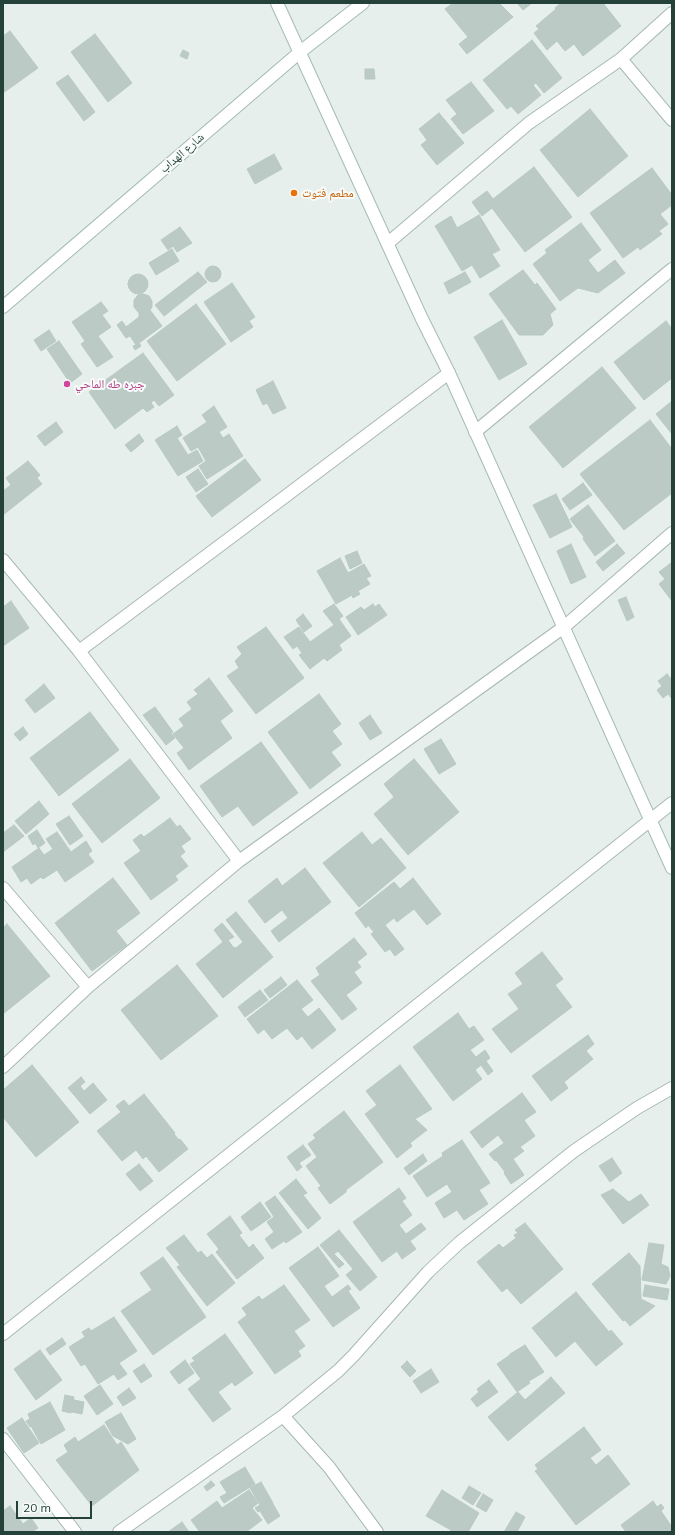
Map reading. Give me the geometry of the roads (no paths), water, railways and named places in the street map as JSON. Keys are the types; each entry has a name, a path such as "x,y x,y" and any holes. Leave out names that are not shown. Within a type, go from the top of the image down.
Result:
{"street":[{"path":"277,3 422,319 449,373 672,868"},
{"name":"شارع الهداب","path":"3,306 300,52 363,3"},
{"path":"388,243 529,123 621,59 672,13"},
{"path":"621,59 672,120"},
{"path":"475,432 672,269"},
{"path":"79,651 449,373"},
{"path":"3,1067 88,988 239,861 564,627 672,533"},
{"path":"3,560 79,651 239,861"},
{"path":"3,1334 672,803"},
{"path":"3,888 88,988"},
{"path":"119,1532 283,1416 338,1371 354,1356 428,1272 458,1243 574,1151 637,1108 672,1088"},
{"path":"283,1416 329,1467 377,1532"},
{"path":"3,1439 75,1532"}],"place":[{"name":"مطعم فتوت","path":"294,193"},
{"name":"جبره طه الماحي","path":"67,384"}]}
